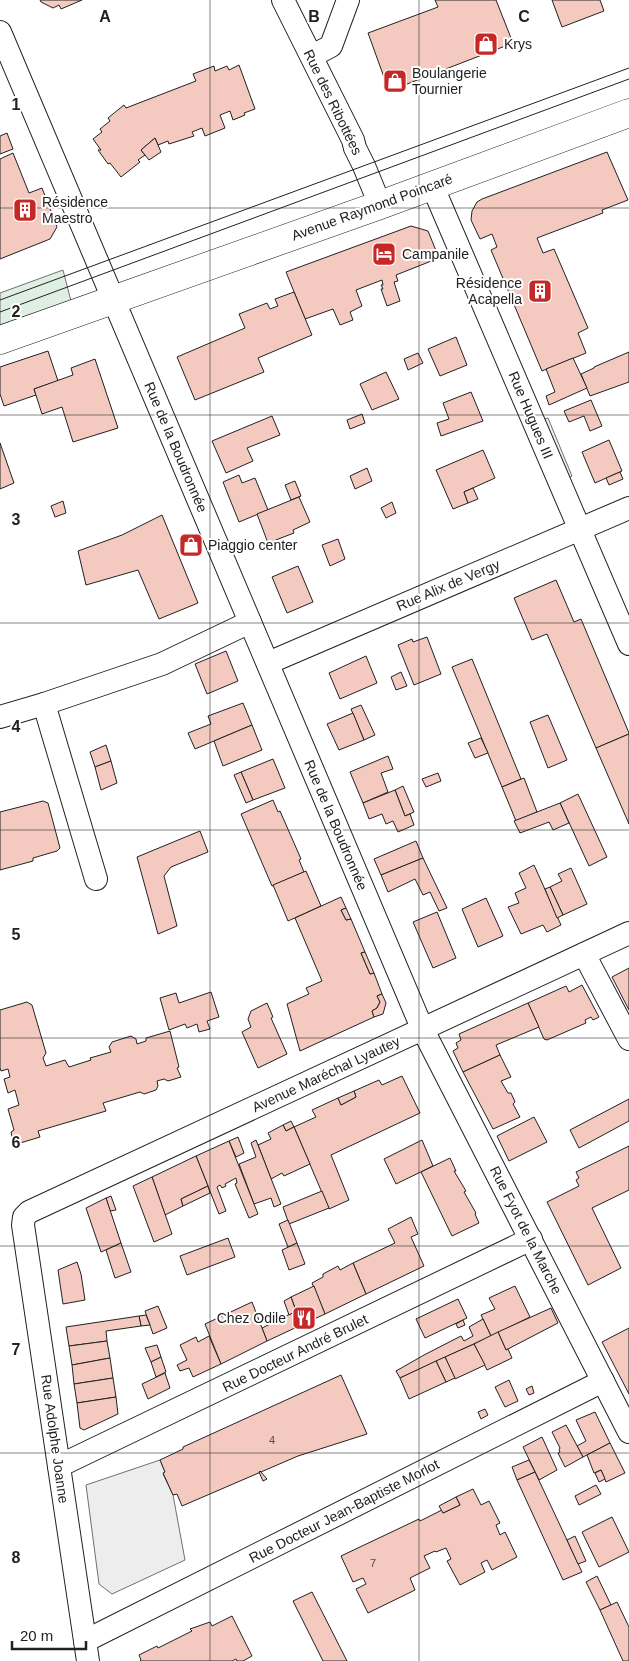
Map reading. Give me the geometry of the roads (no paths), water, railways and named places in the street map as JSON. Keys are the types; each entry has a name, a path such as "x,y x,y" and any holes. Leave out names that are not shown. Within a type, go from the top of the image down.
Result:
{"main road":[{"name":"Avenue Raymond Poincaré","path":"0,340 114,301 629,113"}],"street":[{"name":"Rue des Ribottées","path":"283,0 353,140 380,205"},
{"path":"312,56 331,46 348,0"},
{"path":"0,32 114,301"},
{"name":"Rue Hugues III","path":"432,185 629,644"},
{"name":"Rue de la Boudronnée","path":"114,301 422,1028"},
{"name":"Rue Alix de Vergy","path":"268,663 629,508"},
{"path":"0,717 162,664 250,622"},
{"path":"44,704 96,879"},
{"name":"Avenue Maréchal Lyautey","path":"24,1217 29,1212 629,933"},
{"path":"584,954 629,1040"},
{"name":"Rue Fyot de la Marche","path":"422,1028 629,1432"},
{"name":"Rue Adolphe Joanne","path":"24,1217 23,1225 86,1651"},
{"name":"Rue Docteur André Brulet","path":"59,1466 531,1239"},
{"name":"Rue Docteur Jean-Baptiste Morlot","path":"86,1651 603,1381"}],"tram line":[{"path":"0,300 629,68"},
{"path":"0,312 629,79"}],"place":[{"name":"Krys","path":"486,44"},
{"name":"Boulangerie Tournier","path":"395,81"},
{"name":"Résidence Maestro","path":"25,210"},
{"name":"Campanile","path":"384,254"},
{"name":"Résidence Acapella","path":"540,291"},
{"name":"Piaggio center","path":"191,545"},
{"name":"Chez Odile","path":"304,1318"}]}
